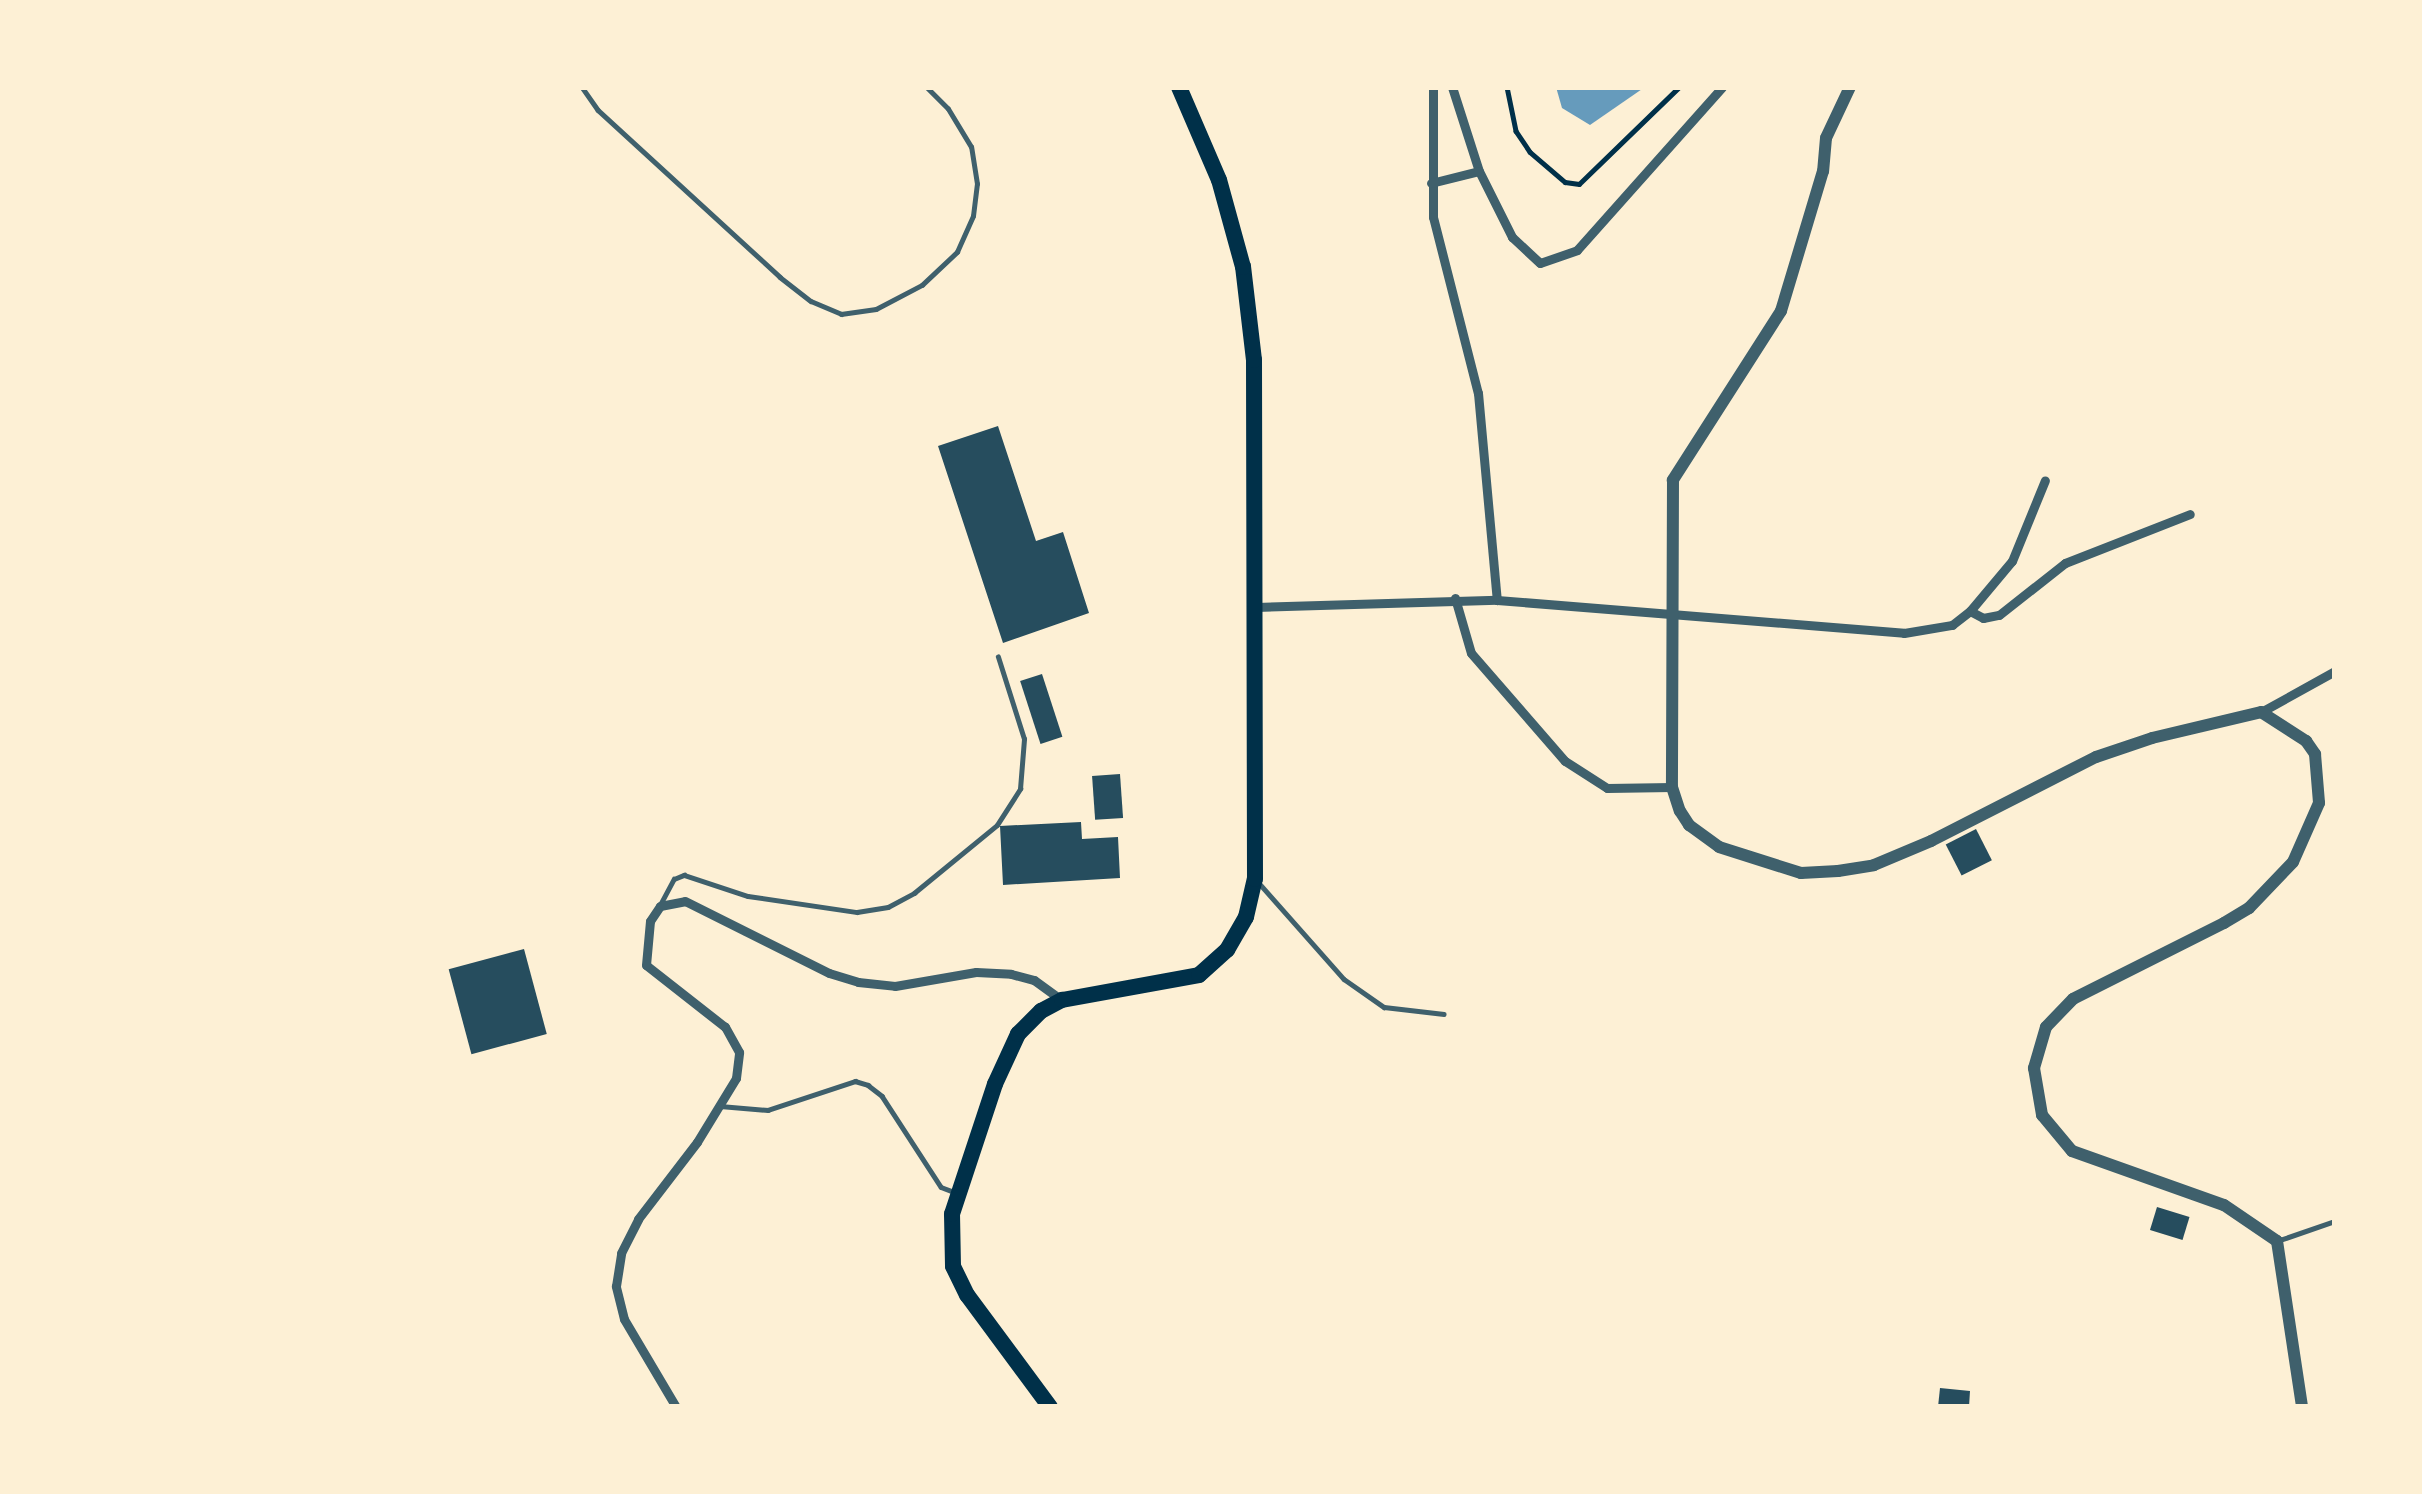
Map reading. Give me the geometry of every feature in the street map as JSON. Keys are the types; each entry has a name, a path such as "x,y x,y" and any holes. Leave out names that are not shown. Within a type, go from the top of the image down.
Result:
{"highway":[{"path":"1050,1407 958,1280 950,1244 958,1193 1018,1034 1041,1011 1062,1000 1199,975 1227,950 1246,917 1255,878 1254,360 1243,266 1219,180 1179,87"}],"street":[{"path":"1433,87 1431,183 1438,249 1478,393 1497,600"},
{"path":"1452,87 1479,171 1520,248 1540,263 1563,260 1600,227 1722,87"},
{"path":"1850,87 1826,139 1823,171 1781,311 1673,480 1672,787 1689,825 1719,847 1802,873 1874,865 2096,757 2206,723 2261,712 2335,671"},
{"path":"1431,183 1479,171"},
{"path":"1256,607 1455,598 1904,634 1952,626 1970,611 2012,561 2045,480"},
{"path":"1970,611 1983,618 1999,615 2065,563 2190,514"},
{"path":"1455,598 1471,653 1565,761 1607,788 1672,787"},
{"path":"2261,712 2296,733 2315,754 2319,803 2294,862 2249,908 2073,999 2046,1027 2034,1067 2042,1115 2072,1151 2224,1204 2277,1241 2302,1407"},
{"path":"676,1407 624,1319 616,1286 621,1253 638,1219 720,1106 736,1078 739,1052 725,1027 646,965 650,921 660,905 685,901 829,974 858,982 895,986 976,972 1011,974 1034,980 1062,1000"}],"lane":[{"path":"582,87 598,110 780,277 811,301 841,314 876,309 922,285 956,252 973,216 977,184 971,147 949,109 926,87"},
{"path":"660,905 674,878 684,875 748,896 857,912 888,907 914,893 997,825 1020,789 1024,739 998,657"},
{"path":"1255,878 1344,980 1384,1007 1444,1013"},
{"path":"720,1106 767,1110 855,1081 868,1085 883,1096 940,1187 958,1193"},
{"path":"2277,1241 2335,1221"}],"path":[{"path":"1507,87 1516,131 1530,152 1565,182 1579,184 1679,87"}],"water":[{"path":"1556,87 1645,87 1590,125 1562,108"}],"building":[{"path":"998,426 1036,541 1063,532 1089,613 1003,643 938,446"},
{"path":"1042,674 1062,737 1041,744 1020,681"},
{"path":"1120,774 1123,818 1095,820 1092,776"},
{"path":"1081,822 1082,839 1118,837 1120,878 1003,885 1000,826"},
{"path":"1976,829 1992,860 1962,876 1946,844"},
{"path":"524,949 547,1034 471,1054 449,969"},
{"path":"2157,1207 2190,1217 2182,1240 2150,1230"},
{"path":"1940,1388 1970,1391 1969,1407 1938,1407"}]}
